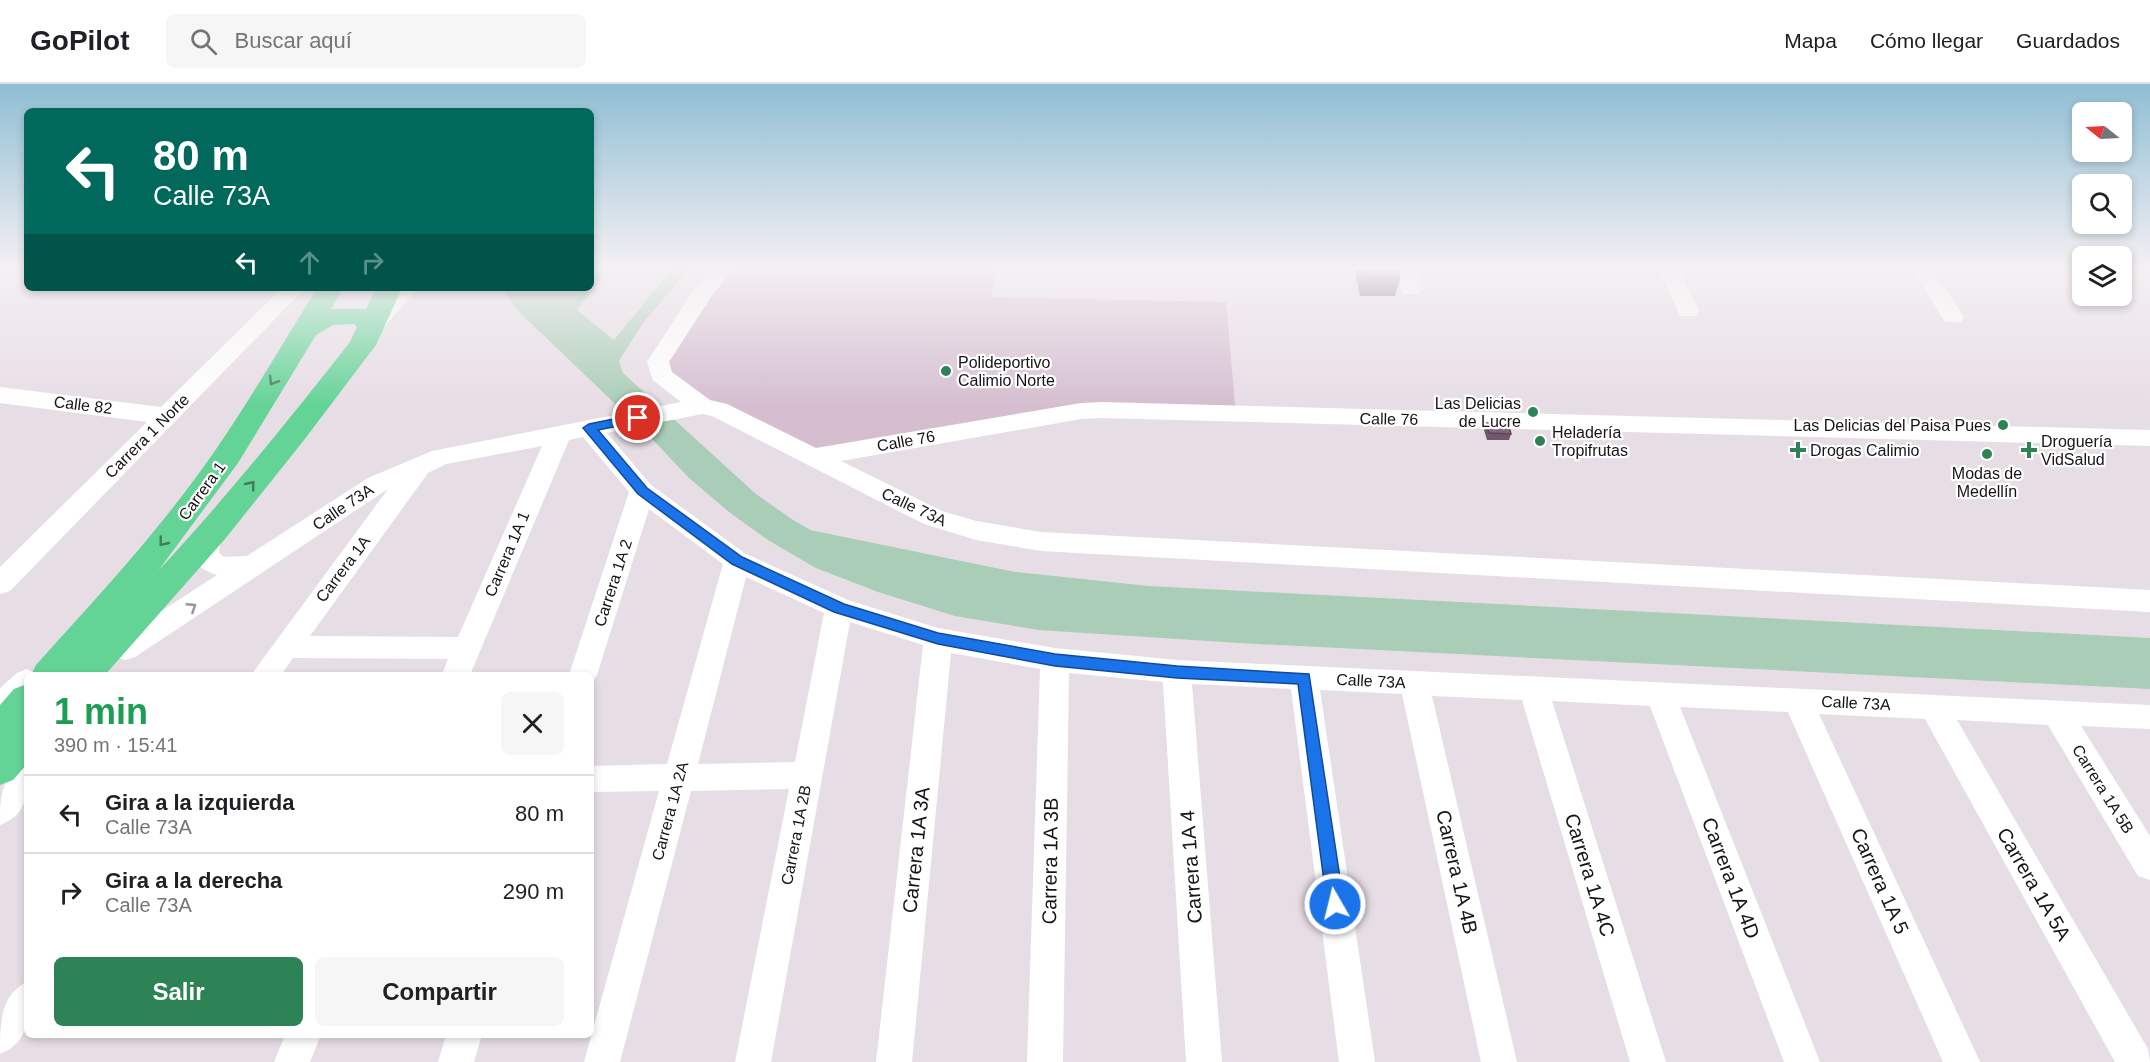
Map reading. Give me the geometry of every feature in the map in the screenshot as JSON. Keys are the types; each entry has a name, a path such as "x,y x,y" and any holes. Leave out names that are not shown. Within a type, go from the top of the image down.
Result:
{"highway":[{"name":"Carrera 1","path":"52,672 128,586 227,456 314,315"},
{"path":"303,332 321,320 345,315 363,317 371,328"},
{"name":"Carrera 1","path":"87,672 214,531 362,345 377,315"},
{"path":"0,769 12,719"}],"street":[{"name":"Carrera 1 Norte","path":"0,584 267,315"},
{"name":"Carrera 1","path":"371,328 383,315"},
{"name":"Calle 73A","path":"689,315 658,362 661,375 702,406 734,416 935,519 987,536 1046,543 2150,600"},
{"name":"Calle 82","path":"0,395 166,416"},
{"name":"Calle 73A","path":"125,649 262,562 377,484 421,464 441,457 702,406"},
{"name":"Calle 76","path":"813,457 1081,411 1102,410 2150,438"},
{"name":"Calle 73A","path":"589,428 642,491 737,561 839,608 938,639 1055,660 1177,672 2150,717"},
{"name":"Carrera 1A 1","path":"457,672 559,434"},
{"name":"Carrera 1A","path":"267,672 421,464"},
{"name":"Carrera 1A 2","path":"584,672 642,491"},
{"path":"214,531 206,550 210,561 216,565 242,567 262,562"},
{"path":"107,672 214,531"},
{"name":"Carrera 1A 2A","path":"602,1062 737,561"},
{"path":"37,672 128,586"},
{"name":"Carrera 1A 2B","path":"753,1062 839,608"},
{"name":"Carrera 1A 3A","path":"894,1062 938,639"},
{"path":"285,648 467,648"},
{"name":"Carrera 1A 3B","path":"1045,1062 1055,660"},
{"name":"Carrera 1A 4","path":"1177,672 1204,1062"},
{"path":"1304,678 1357,1062"},
{"name":"Carrera 1A 4B","path":"1414,683 1499,1062"},
{"name":"Carrera 1A 4C","path":"1533,688 1648,1062"},
{"path":"12,719 24,689"},
{"name":"Carrera 1A 4D","path":"1660,694 1802,1062"},
{"name":"Carrera 1A 5","path":"1798,701 1962,1062"},
{"name":"Carrera 1A 5A","path":"1934,707 2135,1062"},
{"name":"Carrera 1A 5B","path":"2056,713 2150,865"},
{"path":"594,779 808,775"},
{"path":"0,812 24,781"},
{"path":"0,1036 24,1003"},
{"path":"292,1062 302,1038"},
{"path":"456,1062 464,1038"}],"shaded area":[{"path":"522,315 583,315 614,340 635,315 650,315 619,361 623,373 756,494 793,520 838,546 895,567 967,589 1045,602 1239,614 2150,660 2150,689 1239,643 1039,630 955,616 878,592 816,568 768,540 729,512 688,477 656,443"},
{"name":"Polideportivo Calimio Norte","path":"694,315 1227,315 1236,415 1102,410 813,457 661,375"}],"building":[{"path":"1486,423 1508,424 1511,434 1489,433"}],"waterway":[{"path":"810,543 1015,586 1149,600 2150,653"}],"place":[{"name":"Polideportivo Calimio Norte","path":"946,371"},
{"name":"Las Delicias de Lucre","path":"1533,412"},
{"name":"Las Delicias del Paisa Pues","path":"2003,425"},
{"name":"Heladería Tropifrutas","path":"1540,441"},
{"name":"Drogas Calimio","path":"1798,450"},
{"name":"Droguería VidSalud","path":"2029,450"},
{"name":"Modas de Medellín","path":"1987,454"}],"route":[{"path":"638,418 589,428 642,491 737,561 839,608 938,639 1055,660 1177,672 1304,678 1335,904"}]}
